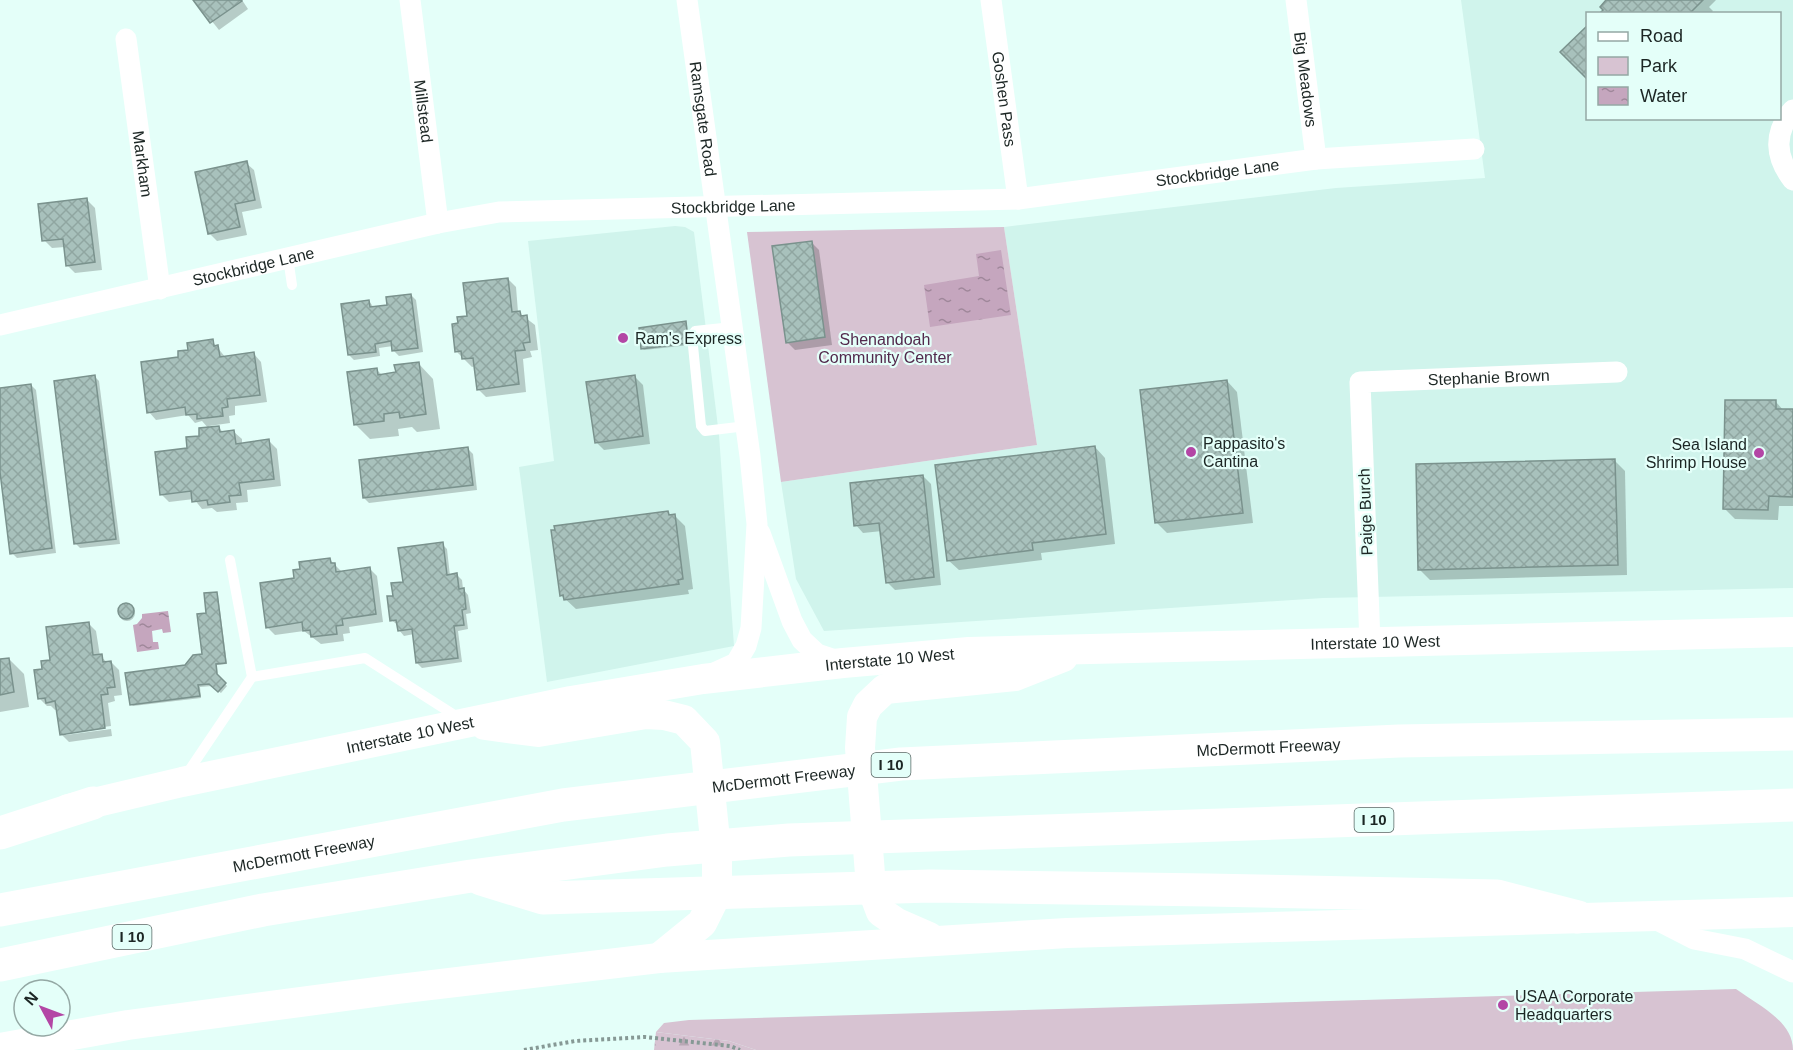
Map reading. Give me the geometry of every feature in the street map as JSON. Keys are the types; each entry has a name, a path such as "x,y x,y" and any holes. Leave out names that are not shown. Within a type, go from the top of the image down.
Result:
{"highway":[{"name":"McDermott Freeway","path":"0,910 563,805 901,764 1399,741 1793,734"},
{"path":"0,833 93,803"},
{"name":"I 10","path":"0,965 263,909 471,876 667,850 789,840 1793,805"},
{"path":"471,876 543,898 930,886 1208,890 1497,896 1578,917"}],"main road":[{"name":"Interstate 10 West","path":"0,826 182,782 571,700 704,679 843,663 969,652 1793,632"},
{"path":"936,939 897,923 880,912 870,874 860,748 862,717 868,705 885,689 1015,676 1080,650"},
{"path":"464,722 538,732 646,714 664,715 684,720 705,742 717,859 717,883 713,901 702,923 659,958"},
{"path":"0,1048 128,1025 398,989 659,958 936,939 1286,925 1793,912"}],"street":[{"name":"Millstead","path":"410,0 438,223"},
{"name":"Ramsgate Road","path":"687,0 746,426 757,524 751,628 746,646 736,663 704,679"},
{"name":"Goshen Pass","path":"991,0 1018,199"},
{"name":"Big Meadows","path":"1296,0 1316,159"},
{"name":"Markham","path":"126,39 160,289"},
{"path":"1793,110 1781,127 1778,146 1782,164 1793,180"},
{"name":"Stockbridge Lane","path":"0,325 438,223 499,212 1018,199 1316,159 1474,149"},
{"name":"Stephanie Brown","path":"1360,382 1617,372"},
{"name":"Paige Burch","path":"1360,382 1370,643"},
{"name":"Ramsgate Road","path":"757,524 792,621 802,640 817,654 843,663"},
{"path":"1647,915 1694,939 1745,949 1793,972"}],"lane":[{"path":"288,258 292,285"},
{"path":"732,327 695,331 692,336 700,426 705,431 746,426"},
{"path":"182,782 252,677 230,560"},
{"path":"252,677 365,658 464,722"}],"path":[{"path":"524,1050 575,1041 645,1036 730,1046 740,1050"}],"shaded area":[{"path":"1461,0 1793,0 1793,588 1323,598 824,631 796,579 781,482 1037,445 1004,227 1336,188 1485,178"},
{"path":"675,226 685,227 694,232 719,435 734,646 547,682 519,467 554,461 528,241"}],"green space":[{"name":"Shenandoah Community Center","path":"1004,227 1037,445 781,482 747,232"},
{"name":"USAA Corporate Headquarters","path":"1736,989 1781,1022 1787,1030 1793,1050 756,1050 729,1041 656,1032 664,1023 689,1020"},
{"path":"656,1032 729,1041 756,1050 654,1050"}],"water":[{"path":"1001,250 1011,315 930,327 924,285 979,276 976,254"},
{"path":"168,611 171,632 163,633 162,629 152,631 153,642 158,642 159,649 137,652 133,625 142,618 142,614"}],"building":[{"path":"193,0 241,0 242,1 210,23"},
{"path":"1606,0 1703,0 1691,12 1601,12 1603,10 1600,7"},
{"path":"1586,27 1586,78 1560,52"},
{"path":"247,161 255,200 235,204 240,227 208,234 195,172"},
{"path":"87,198 95,262 66,266 63,239 42,241 38,204"},
{"path":"812,241 825,337 786,343 772,246"},
{"path":"508,278 512,312 520,311 521,316 527,315 530,342 523,343 525,350 515,351 519,384 477,390 473,358 462,359 461,351 455,352 452,324 458,323 457,317 467,316 463,283"},
{"path":"411,294 418,348 392,351 391,341 375,344 376,352 348,355 341,304 369,300 370,307 387,305 386,297"},
{"path":"686,321 688,343 641,349 639,328"},
{"path":"213,339 214,346 218,345 220,357 254,352 260,395 227,399 228,407 222,408 223,416 197,419 197,414 186,415 185,407 147,413 141,362 178,357 178,351 188,350 187,343"},
{"path":"419,362 426,414 400,418 399,412 384,414 384,421 354,425 347,372 377,368 378,375 396,372 394,365"},
{"path":"95,375 116,539 74,544 54,381"},
{"path":"635,375 643,436 595,443 586,382"},
{"name":"Pappasito's Cantina","path":"1227,380 1243,513 1155,523 1140,390"},
{"path":"31,384 52,548 10,554 0,472 0,388"},
{"name":"Sea Island Shrimp House","path":"1725,400 1776,400 1776,409 1793,409 1793,497 1769,496 1768,510 1723,509"},
{"path":"219,426 220,432 234,430 236,444 269,439 274,479 239,483 241,495 229,496 230,502 208,505 207,500 192,502 191,491 160,495 155,452 187,448 186,437 199,436 199,428"},
{"path":"1095,446 1106,534 1032,543 1033,550 947,561 935,465"},
{"path":"468,447 473,485 363,498 359,460"},
{"path":"1615,459 1618,565 1418,570 1416,464"},
{"path":"923,475 934,577 886,583 879,523 854,526 850,483"},
{"path":"668,511 669,515 675,514 683,579 678,580 679,584 564,600 563,595 560,596 551,530 555,530 554,526"},
{"path":"443,542 447,575 457,573 459,589 464,588 466,609 462,610 464,625 454,626 458,658 416,663 412,629 398,631 396,620 390,621 387,596 393,596 391,583 403,582 398,548"},
{"path":"330,558 331,563 335,563 336,572 370,567 376,614 342,619 343,625 336,626 337,634 311,637 310,630 303,631 302,622 266,628 260,583 294,578 293,570 300,569 299,562"},
{"path":"217,592 226,663 216,664 217,674 226,683 218,692 209,684 198,685 200,696 130,705 125,673 185,665 193,655 202,654 197,614 206,613 204,593"},
{"path":"123,603 129,603 134,611 132,617 123,619 118,614 118,608"},
{"path":"89,622 93,655 102,654 103,662 111,661 115,687 107,688 108,694 101,695 105,728 60,735 55,701 46,703 45,698 38,699 34,670 42,669 41,661 50,660 46,627"},
{"path":"9,658 14,692 0,695 0,659"}],"place":[{"name":"Ram's Express","path":"623,338"},
{"name":"Pappasito's Cantina","path":"1191,452"},
{"name":"Sea Island Shrimp House","path":"1759,453"},
{"name":"USAA Corporate Headquarters","path":"1503,1005"}]}
